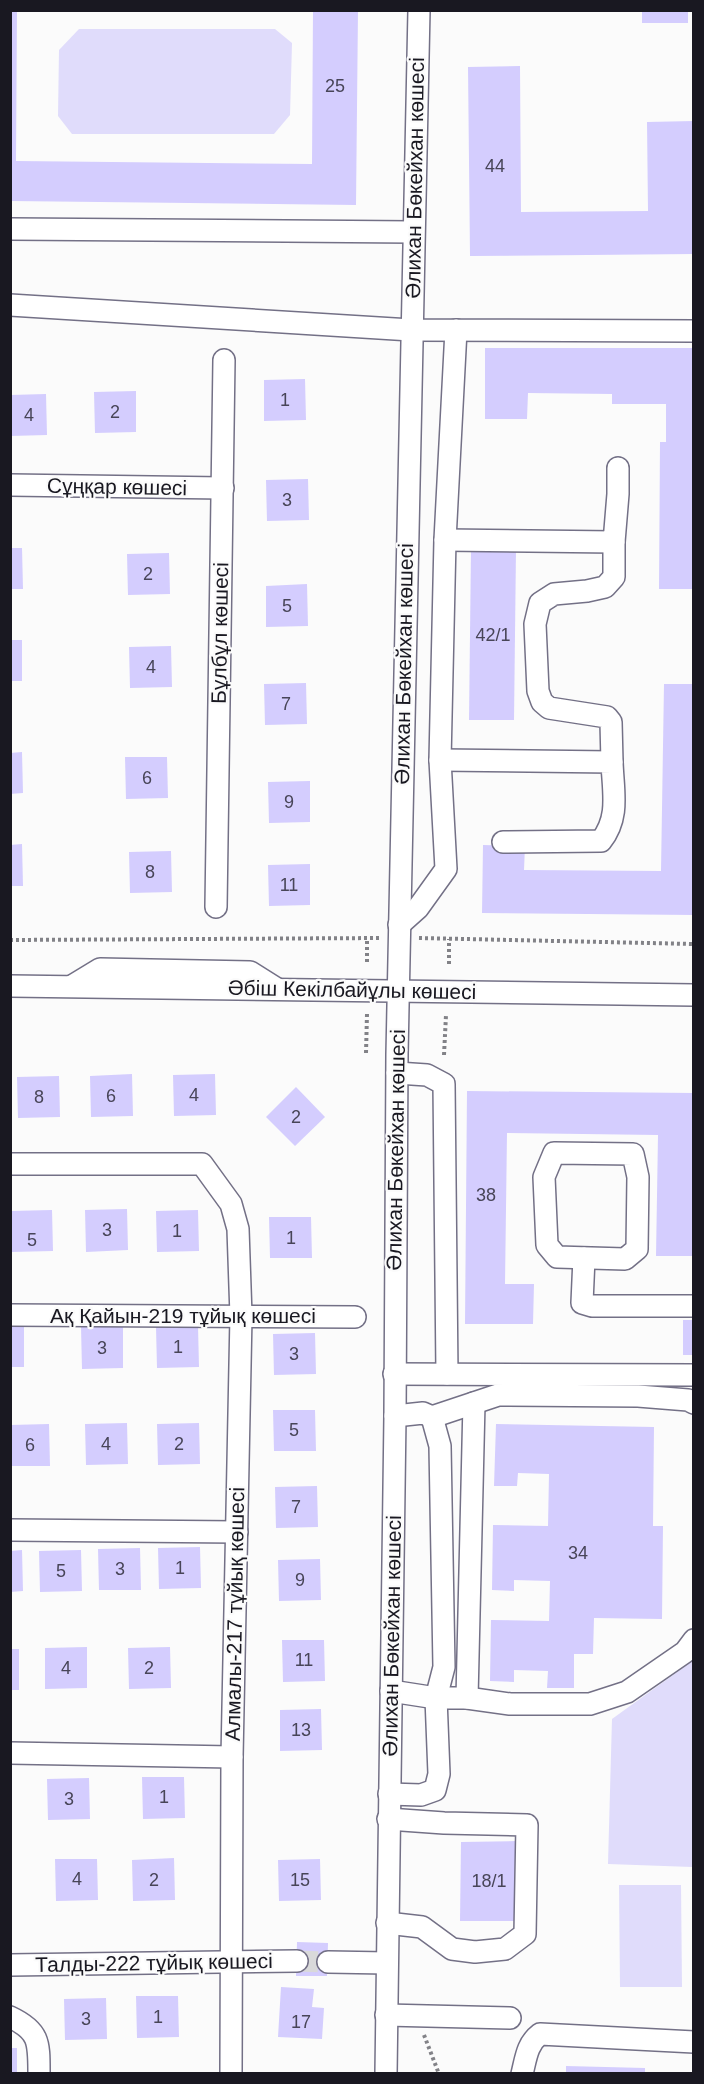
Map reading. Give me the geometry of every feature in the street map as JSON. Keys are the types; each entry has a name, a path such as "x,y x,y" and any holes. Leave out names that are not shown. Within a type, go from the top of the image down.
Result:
{"street":[{"name":"Әлихан Бөкейхан көшесі","path":"386,2073 398,991 419,10"},
{"path":"10,229 413,232"},
{"path":"10,305 411,330 693,331"},
{"path":"399,931 446,868 440,760 445,540 456,330"},
{"name":"Бұлбұл көшесі","path":"216,907 224,360"},
{"path":"503,842 601,842 614,818 611,722 607,717 549,708 542,702 538,691 535,624 540,603 554,594 605,587 614,577 618,468"},
{"name":"Сұңқар көшесі","path":"10,485 222,488"},
{"path":"445,540 614,542"},
{"path":"440,760 612,762"},
{"name":"Әбіш Кекілбайұлы көшесі","path":"10,986 693,995"},
{"path":"397,1073 427,1075 444,1084 447,1374"},
{"path":"554,1153 633,1154 638,1177 637,1249 625,1259 584,1258 557,1257 547,1245 544,1177 554,1153"},
{"name":"Алмалы-217 тұйық көшесі","path":"10,1164 202,1164 231,1204 238,1229 241,1316 232,1757 231,2073"},
{"path":"584,1258 582,1303 592,1306 693,1306"},
{"name":"Ақ Қайын-219 тұйық көшесі","path":"10,1315 354,1317"},
{"path":"394,1374 693,1375"},
{"path":"395,1416 423,1413 432,1417 498,1395 638,1396 688,1400 693,1403"},
{"path":"467,1698 474,1404"},
{"path":"389,1794 421,1795 435,1790 439,1774 436,1698 444,1667 442,1527 440,1446 432,1417"},
{"path":"10,1530 237,1532"},
{"path":"391,1691 436,1698 467,1698 510,1704 590,1704 627,1692 685,1652 693,1640"},
{"path":"10,1753 232,1757"},
{"path":"387,1923 422,1927 452,1949 475,1952 505,1949 525,1934 527,1825 388,1819"},
{"name":"Талды-222 тұйық көшесі","path":"10,1965 297,1961"},
{"path":"328,1962 387,1963"},
{"path":"386,2015 510,2018"},
{"path":"10,2017 29,2027 39,2047 39,2073"},
{"path":"522,2073 528,2048 540,2034 693,2042"}],"path":[{"path":"10,940 367,938 399,931 449,939 693,944"},
{"path":"367,938 367,962"},
{"path":"449,939 449,964"},
{"path":"366,1053 367,1014"},
{"path":"444,1055 446,1015"},
{"path":"417,2016 439,2073"}],"shaded area":[{"path":"79,29 275,29 292,43 290,115 274,134 72,134 58,116 59,50"},
{"path":"694,1662 692,1867 608,1864 612,1719"},
{"path":"619,1885 681,1885 682,1987 620,1987"}],"building":[{"path":"10,10 17,10 16,161 312,164 313,10 358,10 356,205 10,201"},
{"path":"642,10 688,10 688,23 642,23"},
{"path":"520,66 521,212 648,211 647,122 694,121 694,254 470,256 468,67"},
{"path":"485,348 694,348 694,589 659,589 660,442 666,442 666,404 612,404 612,394 528,393 527,419 485,419"},
{"path":"305,379 306,420 264,421 264,380"},
{"path":"136,391 136,432 95,433 94,392"},
{"path":"46,394 47,435 10,436 10,395"},
{"path":"308,479 309,520 267,521 266,480"},
{"path":"10,548 22,548 23,589 10,589"},
{"path":"471,549 516,549 514,720 469,720"},
{"path":"169,553 170,594 128,595 127,554"},
{"path":"307,584 308,626 266,627 266,586"},
{"path":"10,640 22,640 22,681 10,681"},
{"path":"171,646 172,687 130,688 129,647"},
{"path":"306,683 307,724 265,725 264,684"},
{"path":"664,684 694,684 694,915 482,913 483,845 525,846 524,870 661,871"},
{"path":"22,752 23,793 10,794 10,753"},
{"path":"125,757 167,757 168,798 126,799"},
{"path":"310,781 310,822 269,823 268,782"},
{"path":"22,844 23,886 10,886 10,845"},
{"path":"171,851 172,892 130,893 129,852"},
{"path":"310,864 310,905 269,906 268,865"},
{"path":"132,1074 133,1116 91,1117 90,1076"},
{"path":"215,1074 216,1115 174,1116 173,1075"},
{"path":"59,1076 60,1117 18,1118 17,1077"},
{"path":"296,1087 325,1117 295,1146 266,1117"},
{"path":"467,1091 694,1093 694,1256 656,1256 658,1135 507,1133 505,1284 534,1284 533,1324 465,1324"},
{"path":"127,1209 128,1250 86,1252 85,1210"},
{"path":"52,1210 53,1251 11,1252 10,1211"},
{"path":"198,1210 199,1251 157,1252 156,1211"},
{"path":"269,1217 311,1217 312,1258 270,1258"},
{"path":"683,1320 694,1320 694,1355 683,1355"},
{"path":"10,1326 24,1326 24,1367 10,1367"},
{"path":"198,1326 199,1367 157,1368 156,1327"},
{"path":"81,1327 123,1327 123,1368 82,1369"},
{"path":"315,1333 316,1374 274,1375 273,1334"},
{"path":"273,1410 315,1410 316,1451 274,1451"},
{"path":"127,1423 128,1464 86,1465 85,1424"},
{"path":"199,1423 200,1464 158,1465 157,1424"},
{"path":"49,1424 50,1466 10,1466 10,1425"},
{"path":"496,1424 654,1427 653,1526 663,1526 662,1619 594,1618 593,1654 574,1654 574,1688 547,1688 548,1671 514,1670 514,1682 490,1681 491,1620 549,1621 550,1581 514,1580 514,1591 492,1590 493,1525 548,1526 549,1474 518,1473 517,1486 494,1486"},
{"path":"317,1486 318,1527 276,1528 275,1487"},
{"path":"200,1547 201,1588 159,1589 158,1548"},
{"path":"140,1548 141,1590 99,1590 98,1549"},
{"path":"22,1550 23,1591 10,1592 10,1551"},
{"path":"81,1550 82,1591 40,1592 39,1551"},
{"path":"320,1559 321,1600 279,1601 278,1560"},
{"path":"282,1640 324,1640 325,1681 283,1682"},
{"path":"87,1647 87,1688 45,1689 45,1648"},
{"path":"170,1647 171,1688 129,1689 128,1648"},
{"path":"10,1649 19,1649 19,1690 10,1690"},
{"path":"321,1709 322,1750 280,1751 280,1710"},
{"path":"142,1777 184,1777 185,1818 143,1819"},
{"path":"89,1778 90,1819 48,1820 47,1779"},
{"path":"517,1841 517,1921 460,1921 461,1842"},
{"path":"174,1858 175,1900 133,1901 132,1860"},
{"path":"55,1859 97,1859 98,1900 56,1901"},
{"path":"320,1859 321,1900 279,1901 278,1860"},
{"path":"297,1942 328,1943 327,1976 296,1976"},
{"path":"281,1987 314,1989 312,2007 324,2008 322,2039 278,2037"},
{"path":"136,1996 178,1996 179,2037 137,2038"},
{"path":"106,1998 107,2039 65,2040 64,1999"},
{"path":"10,2048 17,2048 17,2074 10,2074"},
{"path":"566,2066 645,2068 645,2074 566,2074"}],"tunnel":[{"path":"297,1961 328,1962"}]}
